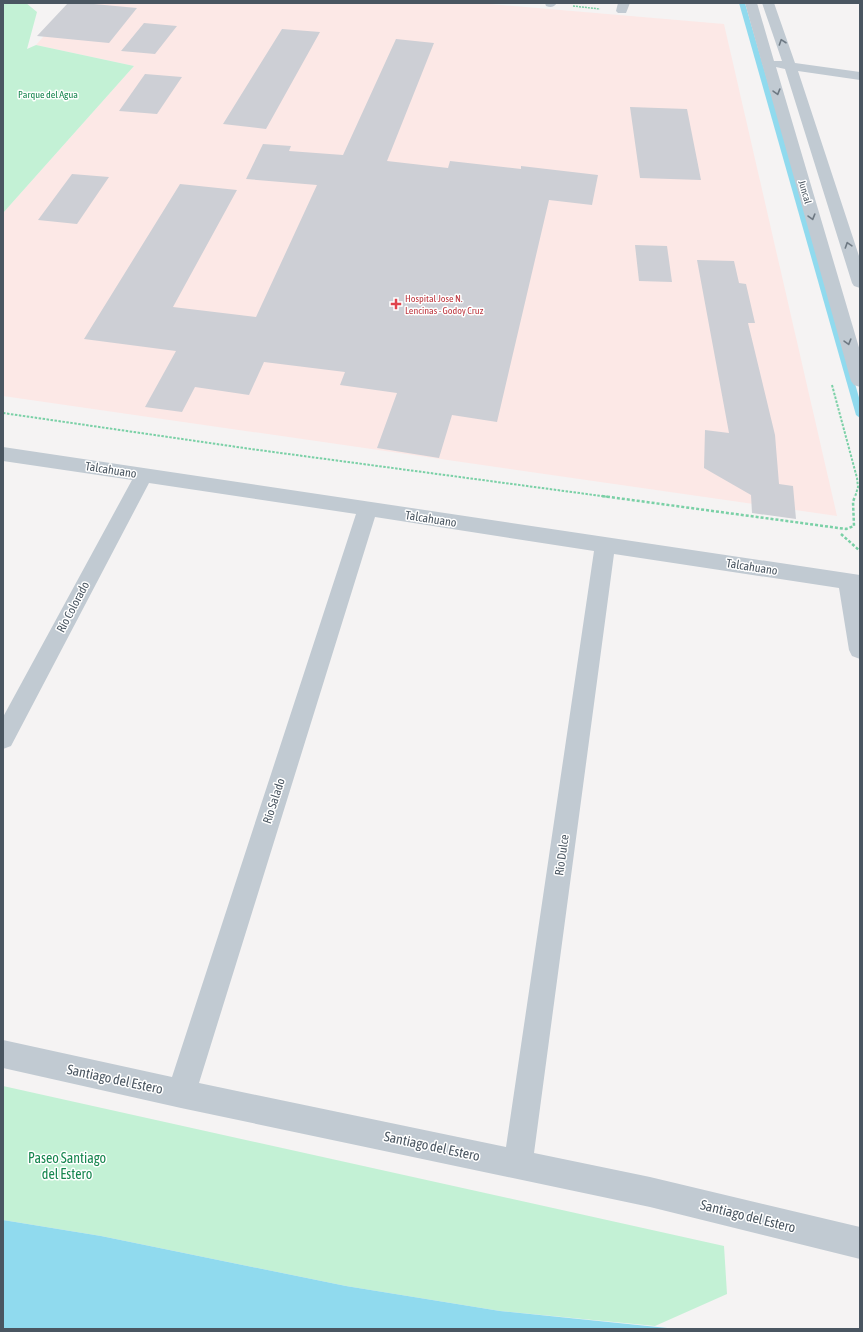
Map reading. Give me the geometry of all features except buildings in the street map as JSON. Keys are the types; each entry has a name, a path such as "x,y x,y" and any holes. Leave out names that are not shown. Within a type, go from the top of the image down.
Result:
{"street":[{"name":"Juncal","path":"751,3 860,381"},
{"name":"Juncal","path":"768,3 860,282"},
{"path":"768,63 860,76"},
{"path":"833,288 860,289"},
{"name":"Talcahuano","path":"3,454 854,582"},
{"name":"Río Colorado","path":"3,739 144,475"},
{"name":"Río Salado","path":"181,1094 368,509"},
{"name":"Río Dulce","path":"518,1164 605,545"},
{"path":"854,582 860,650"},
{"name":"Santiago del Estero","path":"3,1054 181,1094 650,1192 860,1243"}],"path":[{"path":"550,4 623,7"},
{"path":"3,413 251,449 846,529 854,526 853,502 858,488 857,478 831,380"},
{"path":"840,534 860,551"}],"shaded area":[{"name":"Hospital Jose N. Lencinas - Godoy Cruz","path":"73,3 478,3 724,24 837,516 3,396 3,213 134,66 36,45"}],"green space":[{"name":"Parque del Agua","path":"3,3 26,3 37,12 27,49 36,45 134,66 3,213"},
{"name":"Paseo Santiago del Estero","path":"3,1086 724,1246 727,1294 655,1326 500,1311 346,1286 101,1236 3,1220"}],"water":[{"path":"3,1220 101,1236 346,1286 500,1311 677,1329 3,1329"}],"waterway":[{"path":"742,3 860,415"}],"place":[{"name":"Hospital Jose N. Lencinas - Godoy Cruz","path":"396,304"}]}
